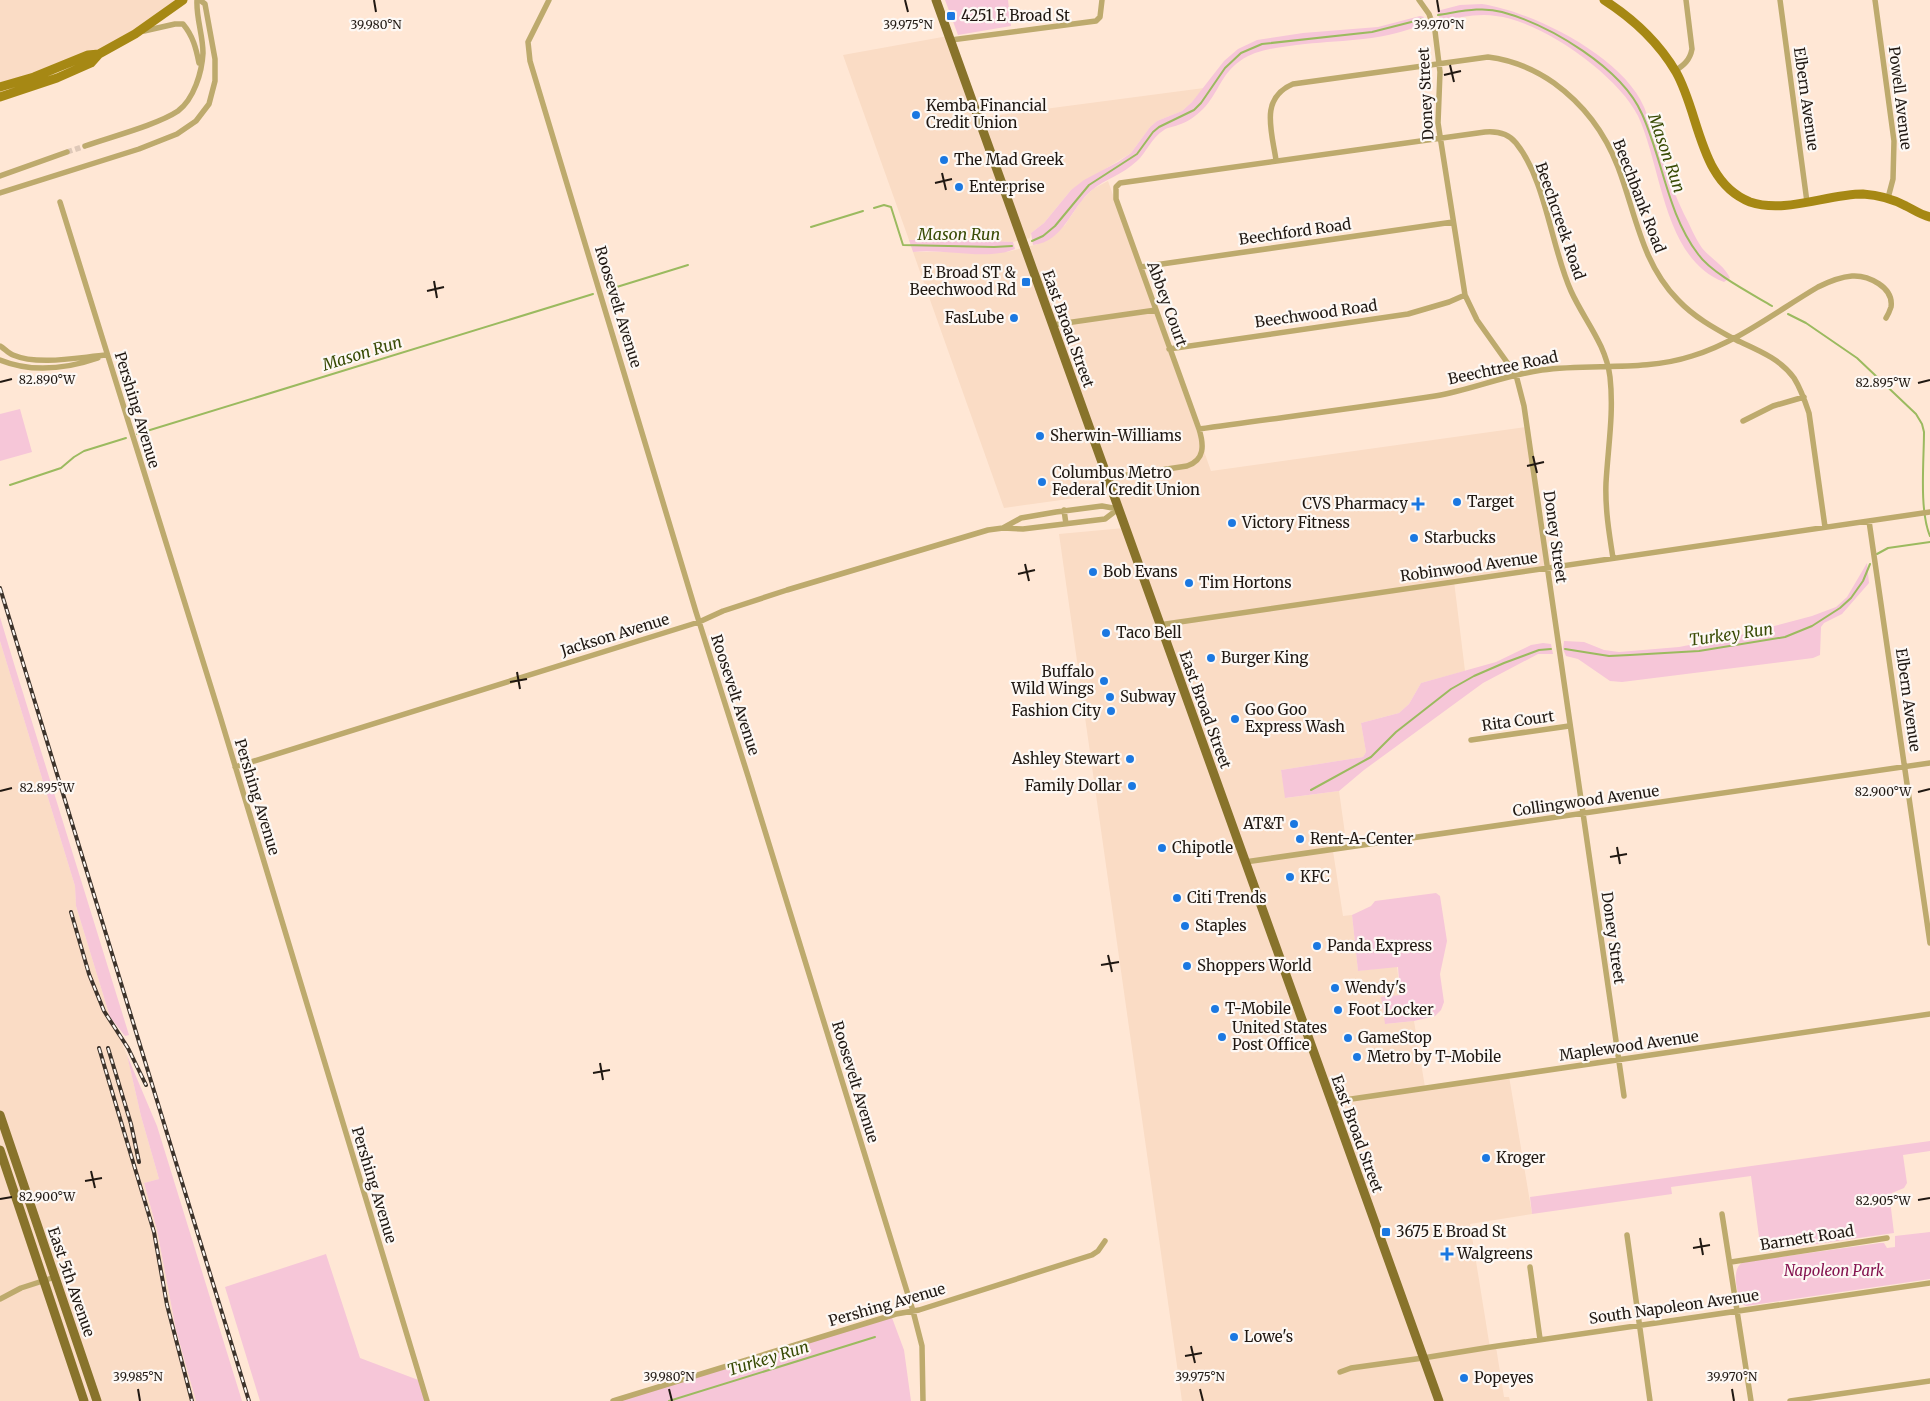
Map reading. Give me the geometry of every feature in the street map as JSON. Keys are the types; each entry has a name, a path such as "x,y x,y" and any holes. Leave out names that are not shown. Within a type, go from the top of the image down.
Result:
{"main road":[{"name":"East Broad Street","path":"936,0 1439,1401"},
{"name":"East 5th Avenue","path":"0,1115 97,1401"},
{"name":"East 5th Avenue","path":"0,1153 84,1401"}],"street":[{"path":"0,97 57,78 91,63 98,54 134,34 183,0"},
{"path":"85,146 155,122 179,110 197,85 203,53 199,0"},
{"path":"0,193 139,149 178,134 196,121 209,104 215,81 215,59 205,4 199,0"},
{"name":"Roosevelt Avenue","path":"549,0 528,42 529,58 699,622 914,1311 922,1346 923,1401"},
{"path":"950,40 1096,21 1100,17 1102,0"},
{"name":"Doney Street","path":"1419,0 1430,14 1435,31 1439,63 1438,122 1465,295 1477,320 1516,375 1524,406 1624,1096"},
{"path":"1604,0 1634,22 1649,36 1675,71 1692,108 1710,164 1721,181 1744,198 1760,204 1771,205 1861,194 1888,198 1930,217"},
{"path":"1675,71 1691,56 1692,49 1686,0"},
{"name":"Elbern Avenue","path":"1780,0 1807,202"},
{"name":"Powell Avenue","path":"1875,0 1894,141 1894,179 1888,198"},
{"path":"134,34 153,28 183,24 190,32 196,45 200,68"},
{"path":"0,87 34,77 88,55 98,54"},
{"name":"Beechbank Road","path":"1276,160 1270,112 1274,98 1283,88 1301,82 1488,57 1512,62 1538,73 1571,97 1590,117 1604,138 1617,165 1646,253 1665,285 1692,313 1734,339 1778,362 1794,377 1804,397 1809,413 1825,527"},
{"name":"Beechcreek Road","path":"1116,187 1126,181 1276,160 1492,131 1505,134 1516,144 1529,164 1567,282 1598,338 1608,366 1612,402 1606,505 1613,558"},
{"path":"0,176 67,152"},
{"name":"Abbey Court","path":"1116,187 1116,199 1199,430"},
{"name":"Pershing Avenue","path":"60,202 235,766 427,1401"},
{"name":"Beechford Road","path":"1140,267 1453,222"},
{"name":"Beechtree Road","path":"1199,430 1435,396 1457,392 1516,375 1566,367 1653,366 1675,361 1709,350 1734,339 1828,282 1851,276 1874,281 1886,290 1891,307 1886,318"},
{"name":"Beechwood Road","path":"1169,349 1408,314 1465,295"},
{"path":"1052,325 1156,310"},
{"path":"0,346 12,354 29,359 107,354"},
{"path":"0,360 29,369 78,365 107,354"},
{"path":"1743,421 1773,406 1804,397"},
{"path":"1107,478 1182,468 1193,464 1198,460 1203,448 1199,430"},
{"name":"Jackson Avenue","path":"1003,528 1021,518 1064,510 1102,506 1118,509"},
{"name":"Jackson Avenue","path":"235,766 699,622 723,611 787,590 988,530 1003,528 1014,530 1105,519 1118,509"},
{"path":"1064,510 1066,524"},
{"name":"Robinwood Avenue","path":"1159,624 1930,512"},
{"path":"1021,518 1023,529"},
{"name":"Elbern Avenue","path":"1869,521 1930,943"},
{"name":"Rita Court","path":"1471,740 1569,726"},
{"name":"Collingwood Avenue","path":"1245,862 1930,763"},
{"name":"Maplewood Avenue","path":"1331,1102 1930,1014"},
{"path":"0,1153 12,1150"},
{"path":"1722,1214 1731,1262 1751,1401"},
{"path":"1627,1236 1650,1401"},
{"name":"Barnett Road","path":"1731,1262 1887,1238"},
{"name":"Pershing Avenue","path":"613,1401 896,1314 914,1311 1092,1255 1098,1251 1105,1241"},
{"path":"1530,1267 1540,1339"},
{"path":"0,1299 21,1288 55,1277"},
{"name":"South Napoleon Avenue","path":"1340,1372 1360,1366 1930,1283"},
{"path":"1790,1401 1930,1381"}],"shaded area":[{"path":"0,0 184,0 103,48 38,82 0,93"},
{"path":"948,36 977,118 1204,88 1182,111 1157,121 1150,127 1131,153 1071,190 1044,223 1031,233 1030,238 1013,242 948,239 909,240 843,55"},
{"path":"1108,181 1211,471 1526,427 1545,567 1454,581 1465,671 1421,683 1409,704 1399,713 1361,723 1366,752 1363,757 1281,770 1286,798 1339,791 1347,848 1333,851 1343,916 1352,915 1358,971 1397,966 1400,995 1386,1024 1414,1021 1425,1087 1509,1076 1532,1214 1470,1224 1490,1348 1496,1347 1504,1397 1509,1397 1510,1401 1182,1401 1059,534 1124,528 1112,493 1004,508 913,252 1007,252 1038,244 1065,225 1082,200 1093,189"},
{"path":"0,641 75,886 76,906 110,1017 127,1055 141,1116 159,1179 144,1183 157,1230 176,1330 196,1401 0,1401"}],"green space":[{"path":"945,0 1008,0 1011,26 958,35"},
{"path":"1482,4 1526,16 1551,27 1575,40 1617,71 1633,89 1644,107 1678,201 1695,236 1702,248 1724,269 1730,278 1724,282 1704,270 1688,254 1676,233 1667,210 1638,116 1628,100 1614,84 1577,53 1535,28 1496,16 1468,16 1440,21 1437,11 1460,5"},
{"path":"1420,16 1424,17 1424,23 1396,33 1366,39 1280,47 1255,53 1240,61 1228,72 1208,103 1198,114 1160,133 1131,166 1092,190 1078,205 1060,231 1052,238 1033,245 1031,233 1044,223 1071,190 1084,180 1131,153 1150,127 1157,121 1182,111 1192,102 1224,61 1238,49 1257,40 1303,33 1378,27"},
{"path":"948,239 1013,242 1015,249 992,254 913,252 909,240"},
{"path":"20,409 32,452 0,461 0,414"},
{"path":"1867,563 1869,583 1842,614 1824,623 1821,627 1820,655 1813,658 1622,682 1610,681 1578,659 1566,656 1563,649 1564,641 1584,642 1604,650 1619,652 1679,647 1740,635 1812,616 1836,607 1847,597"},
{"path":"0,617 129,1035 125,1036 110,1017 76,906 75,886 0,641"},
{"path":"1551,644 1553,654 1538,654 1483,683 1364,770 1339,791 1285,798 1281,770 1363,757 1366,752 1361,723 1399,713 1409,704 1421,683 1496,662 1531,645"},
{"path":"1436,893 1440,896 1447,941 1440,974 1444,1002 1441,1010 1435,1016 1414,1021 1385,1024 1381,997 1400,995 1398,967 1358,971 1352,915 1371,906 1375,901"},
{"path":"127,1055 157,1126 242,1401 196,1401 176,1330 157,1230 144,1183 159,1179 141,1116"},
{"path":"1930,1141 1930,1151 1903,1155 1907,1183 1904,1188 1892,1193 1890,1200 1894,1233 1761,1252 1751,1176 1671,1187 1672,1194 1532,1214 1530,1197"},
{"name":"Napoleon Park","path":"1930,1232 1930,1279 1746,1306 1740,1303 1736,1275 1739,1266 1743,1262 1880,1243 1884,1243 1887,1248 1895,1247 1895,1236"},
{"path":"326,1254 360,1358 421,1381 427,1401 260,1401 225,1287"},
{"path":"891,1315 904,1350 911,1401 613,1401"}],"waterway":[{"name":"Mason Run","path":"1438,15 1478,10 1502,12 1521,18 1562,38 1602,65 1632,97 1642,114 1672,204 1679,221 1698,254 1722,276 1772,306"},
{"name":"Mason Run","path":"1032,241 1043,236 1055,226 1089,185 1137,154 1159,127 1194,110 1225,68 1241,53 1262,44 1372,32 1423,19"},
{"name":"Mason Run","path":"874,208 884,205 891,207 903,245 1012,246"},
{"name":"Mason Run","path":"811,227 863,211"},
{"name":"Mason Run","path":"607,290 688,265"},
{"name":"Mason Run","path":"137,434 593,294"},
{"name":"Mason Run","path":"1788,314 1806,323 1857,358 1916,414 1924,432 1923,499 1924,513 1930,536"},
{"name":"Mason Run","path":"10,485 61,468 84,451 126,438"},
{"name":"Turkey Run","path":"1877,554 1888,548 1930,542"},
{"name":"Turkey Run","path":"1565,649 1609,656 1630,655 1699,651 1785,637 1812,626 1840,608 1851,598 1863,581 1870,564"},
{"name":"Turkey Run","path":"1311,790 1371,757 1396,732 1451,689 1474,676 1504,663 1539,650 1551,649"},
{"name":"Turkey Run","path":"669,1401 875,1337"}],"tunnel":[{"path":"67,152 85,146"}],"railway":[{"path":"0,588 249,1401"},
{"path":"71,912 89,974 104,1011 128,1048 146,1085"},
{"path":"99,1048 154,1232 167,1305 192,1401"},
{"path":"108,1048 131,1124 139,1162"}],"place":[{"name":"4251 E Broad St","path":"951,16"},
{"name":"Kemba Financial Credit Union","path":"916,115"},
{"name":"The Mad Greek","path":"944,160"},
{"name":"Enterprise","path":"959,187"},
{"name":"E Broad ST & Beechwood Rd","path":"1026,282"},
{"name":"FasLube","path":"1014,318"},
{"name":"Sherwin-Williams","path":"1040,436"},
{"name":"Columbus Metro Federal Credit Union","path":"1042,482"},
{"name":"Target","path":"1457,502"},
{"name":"CVS Pharmacy","path":"1418,504"},
{"name":"Victory Fitness","path":"1232,523"},
{"name":"Starbucks","path":"1414,538"},
{"name":"Bob Evans","path":"1093,572"},
{"name":"Tim Hortons","path":"1189,583"},
{"name":"Taco Bell","path":"1106,633"},
{"name":"Burger King","path":"1211,658"},
{"name":"Buffalo Wild Wings","path":"1104,681"},
{"name":"Subway","path":"1110,697"},
{"name":"Fashion City","path":"1111,711"},
{"name":"Goo Goo Express Wash","path":"1235,719"},
{"name":"Ashley Stewart","path":"1130,759"},
{"name":"Family Dollar","path":"1132,786"},
{"name":"AT&T","path":"1294,824"},
{"name":"Rent-A-Center","path":"1300,839"},
{"name":"Chipotle","path":"1162,848"},
{"name":"KFC","path":"1290,877"},
{"name":"Citi Trends","path":"1177,898"},
{"name":"Staples","path":"1185,926"},
{"name":"Panda Express","path":"1317,946"},
{"name":"Shoppers World","path":"1187,966"},
{"name":"Wendy's","path":"1335,988"},
{"name":"T-Mobile","path":"1215,1009"},
{"name":"Foot Locker","path":"1338,1010"},
{"name":"United States Post Office","path":"1222,1037"},
{"name":"GameStop","path":"1348,1038"},
{"name":"Metro by T-Mobile","path":"1357,1057"},
{"name":"Kroger","path":"1486,1158"},
{"name":"3675 E Broad St","path":"1386,1232"},
{"name":"Walgreens","path":"1447,1254"},
{"name":"Lowe's","path":"1234,1337"},
{"name":"Popeyes","path":"1464,1378"}]}
